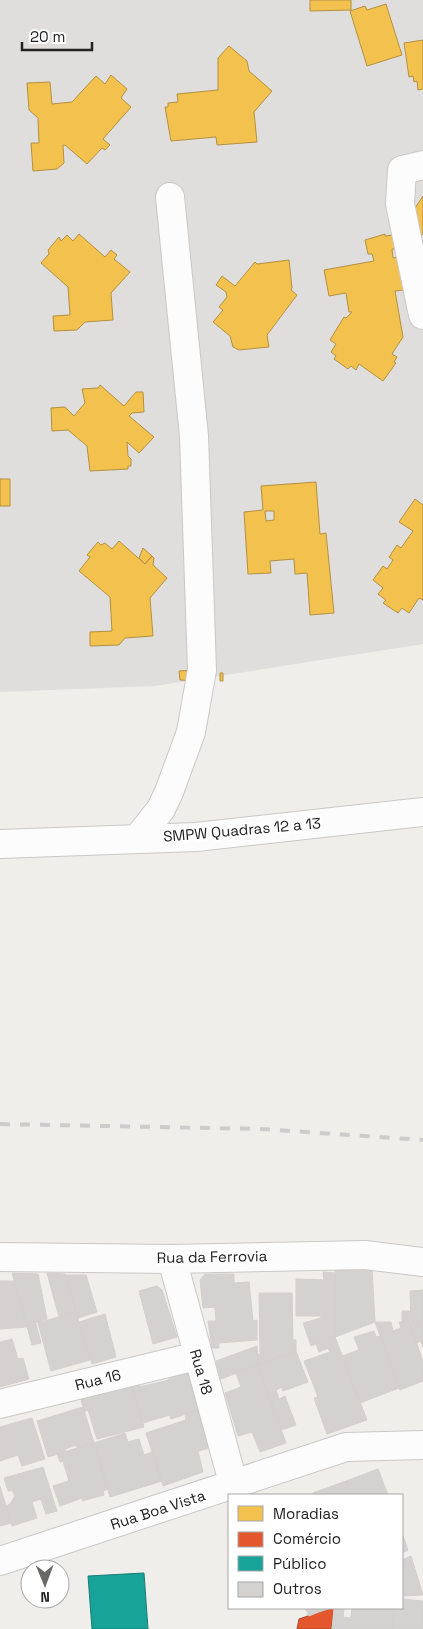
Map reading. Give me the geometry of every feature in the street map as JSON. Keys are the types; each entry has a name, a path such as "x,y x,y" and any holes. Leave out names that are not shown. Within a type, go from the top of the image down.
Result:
{"street":[{"path":"423,165 402,170 400,204 423,315"},
{"path":"138,838 160,809 169,792 191,732 202,670 194,436 170,197"},
{"name":"SMPW Quadras 12 a 13","path":"0,844 196,837 423,812"},
{"name":"Rua da Ferrovia","path":"0,1257 172,1258 364,1255 423,1262"},
{"name":"Rua 18","path":"172,1258 197,1356 234,1486"},
{"name":"Rua 16","path":"0,1404 197,1356"},
{"name":"Rua Boa Vista","path":"3,1564 346,1447 423,1445"}],"shaded area":[{"path":"0,0 423,0 423,644 155,686 0,692"}],"building: Moradias":[{"path":"310,0 351,0 351,10 310,11"},
{"path":"386,4 402,55 367,66 350,11 365,6 367,10"},
{"path":"423,40 423,89 418,90 417,81 414,82 413,76 409,77 404,43"},
{"path":"229,46 247,61 249,71 272,91 254,112 257,142 217,145 216,137 171,141 165,107 168,107 168,103 178,102 177,94 218,90 218,58"},
{"path":"111,75 127,89 121,98 131,107 103,139 110,145 105,150 102,148 87,164 63,145 64,163 57,169 33,171 31,143 39,143 38,118 29,110 27,83 50,82 52,104 72,102 96,76 105,84"},
{"path":"423,196 423,235 419,232 415,208"},
{"path":"79,234 105,257 111,250 117,255 114,259 130,272 111,293 113,320 85,322 77,330 54,331 53,316 70,315 68,287 41,263 49,254 48,250 59,237 61,241 67,235 73,241"},
{"path":"385,234 385,236 394,235 397,249 392,249 393,258 398,257 404,290 395,291 403,337 392,354 397,357 394,362 396,363 383,381 359,364 356,370 351,366 348,369 334,359 336,356 331,352 336,344 330,340 344,317 346,318 352,312 349,312 346,293 329,296 324,270 374,261 372,254 368,254 365,240"},
{"path":"289,260 291,290 297,295 267,335 269,347 239,350 233,347 230,336 213,322 223,310 219,307 227,297 226,292 216,285 222,276 235,286 255,262 257,264"},
{"path":"100,385 124,406 136,392 143,392 144,412 132,413 129,416 154,437 139,453 127,442 128,456 131,459 131,466 128,466 128,469 90,471 87,446 68,430 52,431 51,408 65,407 74,416 85,403 82,389 98,388"},
{"path":"0,479 10,479 10,506 0,506"},
{"path":"316,482 320,534 326,533 334,613 310,615 307,573 295,574 294,559 270,561 271,573 248,574 244,512 263,510 261,486","holes":["265,511 274,511 274,520 266,521"]},
{"path":"415,499 423,505 423,600 419,598 409,613 402,608 398,613 383,603 386,600 378,594 383,588 373,580 383,566 387,569 393,560 389,557 397,545 401,548 413,531 399,522"},
{"path":"119,541 145,564 152,556 154,558 153,565 167,578 150,598 153,636 125,638 119,645 90,646 90,632 112,631 110,597 79,571 90,557 87,555 98,542 101,545 105,543 112,549"},
{"path":"143,548 152,556 145,564 139,558"},
{"path":"194,670 194,681 180,680 179,671"},
{"path":"220,673 223,673 223,681 220,681"}],"building: Comércio":[{"path":"328,1609 334,1609 331,1629 297,1629 299,1619"}],"building: Público":[{"path":"144,1573 148,1629 92,1629 88,1576"}],"building: Outros":[{"path":"335,1269 372,1269 375,1322 335,1337"},
{"path":"323,1272 335,1273 335,1337 311,1346 303,1323 321,1318 321,1316 296,1316 296,1279 324,1280"},
{"path":"12,1273 38,1274 47,1319 27,1326"},
{"path":"47,1273 65,1274 76,1312 59,1317"},
{"path":"205,1274 234,1274 234,1283 249,1282 253,1321 257,1320 257,1340 219,1343 219,1348 212,1348 208,1321 216,1321 215,1307 203,1308 200,1280"},
{"path":"66,1275 86,1275 97,1312 78,1318"},
{"path":"0,1281 14,1281 27,1327 0,1329"},
{"path":"157,1286 162,1290 177,1337 153,1344 139,1291"},
{"path":"423,1290 423,1322 411,1322 410,1291"},
{"path":"259,1293 292,1293 293,1340 296,1340 296,1351 258,1365 257,1354 260,1355"},
{"path":"402,1311 410,1311 410,1322 402,1322"},
{"path":"76,1312 90,1360 51,1371 38,1323"},
{"path":"105,1314 116,1357 92,1364 79,1322"},
{"path":"375,1322 391,1322 393,1331 401,1328 399,1322 409,1322 423,1361 423,1381 400,1390"},
{"path":"409,1322 423,1322 423,1347 421,1341 416,1343"},
{"path":"36,1324 41,1343 32,1345 27,1326"},
{"path":"374,1331 376,1337 381,1336 399,1388 360,1403 342,1356 359,1350 354,1337"},
{"path":"335,1337 367,1420 327,1434 314,1398 318,1397 304,1361 330,1352 328,1348 319,1352 316,1344"},
{"path":"12,1339 18,1359 23,1358 29,1379 0,1387 0,1342"},
{"path":"257,1346 258,1365 221,1379 216,1361"},
{"path":"296,1351 308,1382 283,1391 282,1387 276,1390 279,1399 285,1396 296,1425 281,1430 258,1365"},
{"path":"258,1365 286,1443 260,1452 252,1432 238,1436 225,1393 241,1387 236,1373"},
{"path":"187,1372 198,1410 171,1419 170,1415 143,1423 131,1386 139,1384 140,1387 169,1380 169,1373"},
{"path":"131,1385 144,1427 97,1439 88,1410 84,1412 81,1399"},
{"path":"83,1407 94,1443 77,1448 76,1445 65,1449 66,1452 48,1457 37,1421"},
{"path":"198,1410 210,1448 198,1451 203,1472 163,1486 146,1433 186,1420 185,1414"},
{"path":"32,1418 45,1459 22,1466 18,1455 0,1461 0,1427"},
{"path":"125,1433 128,1442 139,1439 144,1455 153,1452 162,1481 110,1497 94,1443"},
{"path":"94,1443 108,1489 103,1491 104,1495 82,1501 82,1498 60,1506 53,1486 69,1481 63,1461 60,1462 57,1454"},
{"path":"43,1467 57,1511 46,1514 41,1499 32,1502 37,1518 12,1526 6,1506 10,1504 15,1496 12,1490 8,1491 4,1478"},
{"path":"378,1469 388,1494 351,1494 346,1481"},
{"path":"346,1481 351,1494 314,1494"},
{"path":"0,1486 11,1523 0,1526"},
{"path":"403,1536 408,1550 403,1552"},
{"path":"411,1556 423,1595 403,1596 403,1560"},
{"path":"403,1599 423,1601 423,1629 392,1629 394,1609 403,1609"},
{"path":"306,1609 318,1609 319,1612 309,1616"},
{"path":"334,1609 344,1609 343,1617 351,1618 352,1609 394,1609 392,1629 332,1629"}],"railway":[{"path":"0,1124 262,1129 423,1140"}]}
